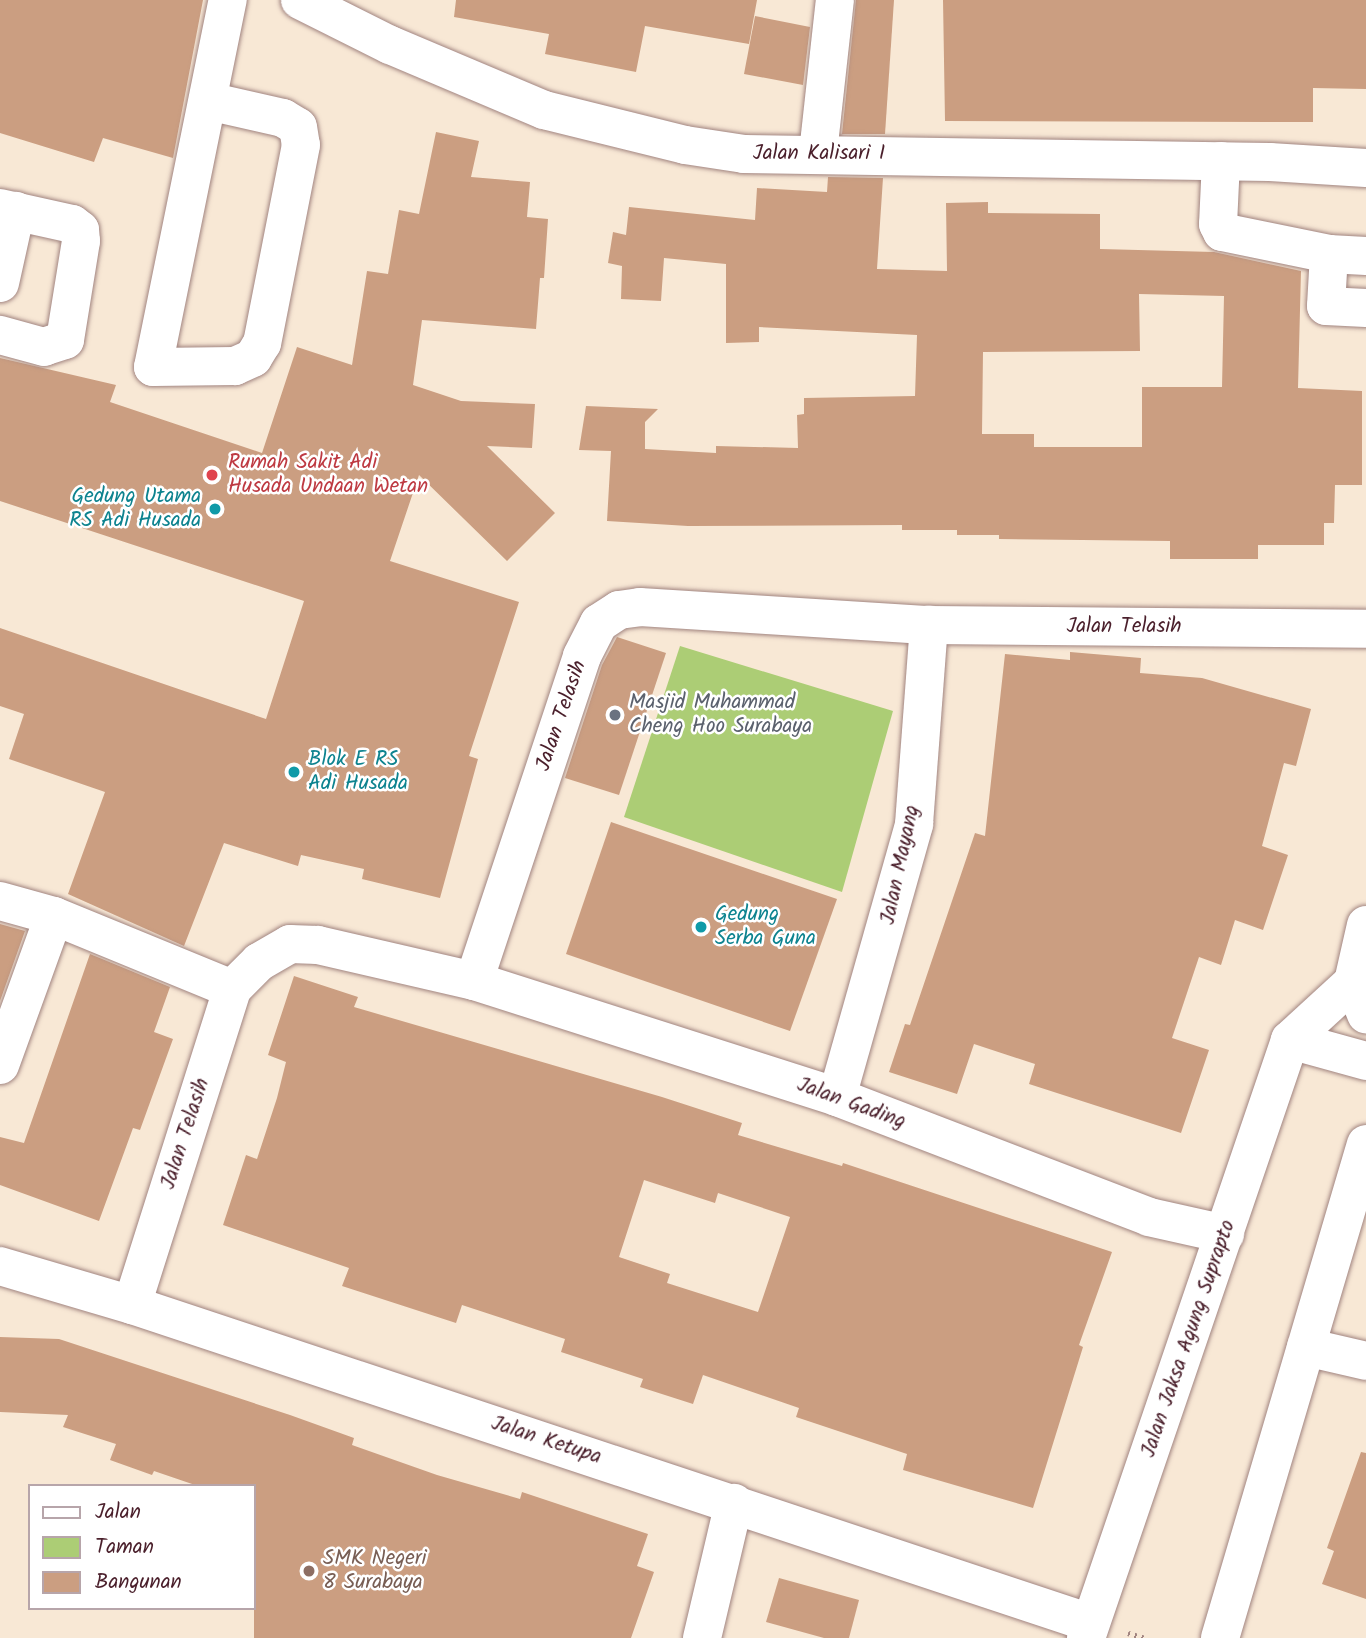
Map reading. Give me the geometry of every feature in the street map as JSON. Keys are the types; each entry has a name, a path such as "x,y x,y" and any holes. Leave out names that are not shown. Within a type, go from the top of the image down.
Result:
{"street":[{"path":"208,101 283,118 299,127 300,145 262,342 253,358 235,366 153,367 228,0"},
{"name":"Jalan Kalisari I","path":"300,0 486,87 577,121 744,154 1221,161 1366,168"},
{"path":"818,153 835,0"},
{"path":"1221,161 1218,223 1222,232 1329,254 1366,256"},
{"path":"0,283 8,210 72,223 80,230 81,241 65,341 44,347 0,335"},
{"path":"1329,254 1326,306 1366,308"},
{"name":"Jalan Telasih","path":"132,1305 232,989 259,962 290,944 318,945 474,981 582,656 599,623 619,610 640,607 929,625 1366,629"},
{"name":"Jalan Mayang","path":"837,1097 914,824 929,625"},
{"path":"0,901 54,916 232,989"},
{"path":"0,1065 54,916"},
{"path":"1290,1040 1360,998 1366,925"},
{"name":"Jalan Gading","path":"474,981 837,1097 1149,1217 1226,1234"},
{"path":"1290,1040 1366,1061"},
{"name":"Jalan Jaksa Agung Suprapto","path":"1088,1631 1226,1234 1290,1040"},
{"path":"1220,1638 1366,1144"},
{"name":"Jalan Ketupa","path":"0,1266 132,1305 734,1503 1088,1631"},
{"path":"1306,1347 1366,1361"},
{"path":"702,1638 734,1503"}],"green space":[{"path":"680,646 893,711 842,892 624,817"}],"building":[{"path":"0,0 203,0 173,158 103,138 94,162 0,133"},
{"path":"456,0 757,0 749,44 645,26 636,72 545,54 549,34 454,17"},
{"path":"856,0 894,0 885,134 842,134"},
{"path":"943,0 1366,0 1366,89 1313,88 1313,122 945,121"},
{"path":"755,16 810,27 803,85 744,74"},
{"path":"436,132 479,141 471,177 530,182 527,217 548,219 544,278 540,278 536,329 422,320 413,385 461,401 535,404 532,448 487,446 555,513 507,561 419,475 390,561 519,602 469,756 478,759 440,898 362,879 364,869 301,855 298,866 224,843 184,946 68,894 105,792 9,759 24,714 0,706 0,628 266,719 304,601 0,501 0,358 116,385 110,402 262,453 297,347 352,365 367,271 388,274 399,210 419,214"},
{"path":"828,177 883,178 877,269 947,271 946,203 988,202 988,213 1100,214 1100,249 1214,252 1301,271 1298,388 1362,391 1362,485 1335,485 1334,523 1324,523 1324,545 1258,545 1258,559 1170,559 1170,541 999,539 999,535 957,535 957,530 902,530 902,525 688,526 607,521 611,451 579,450 586,406 658,409 645,422 645,449 716,453 716,446 798,448 797,415 804,414 804,398 915,396 917,335 759,327 759,342 726,343 726,264 664,258 661,301 621,299 622,266 608,263 613,232 626,235 629,207 755,220 757,188 827,192","holes":["1139,294 1224,296 1222,387 1142,387 1142,447 1034,447 1034,434 982,434 983,352 1140,351"]},
{"name":"Masjid Muhammad Cheng Hoo Surabaya","path":"617,637 666,653 619,795 565,778 602,665"},
{"path":"1070,652 1141,658 1140,673 1202,678 1311,709 1296,766 1284,763 1262,846 1288,855 1263,930 1235,920 1221,965 1199,957 1172,1038 1209,1050 1181,1133 1029,1084 1035,1064 974,1044 957,1094 889,1072 905,1024 910,1025 975,833 985,836 1005,654 1070,660"},
{"name":"Gedung Serba Guna","path":"611,822 837,899 790,1031 566,954"},
{"path":"0,924 25,931 0,1001"},
{"path":"90,954 170,987 154,1032 173,1039 140,1130 133,1128 99,1221 0,1185 0,1137 24,1143"},
{"path":"294,976 358,997 354,1007 662,1097 742,1123 738,1135 842,1166 843,1163 1112,1252 1079,1345 1083,1347 1033,1508 903,1470 907,1454 796,1417 799,1408 703,1375 693,1404 640,1387 643,1379 561,1352 565,1339 462,1305 456,1323 342,1286 349,1268 223,1225 246,1155 257,1159 277,1098 286,1062 268,1055","holes":["644,1180 715,1203 718,1193 790,1217 758,1312 667,1283 670,1274 619,1257"]},
{"path":"0,1337 59,1339 354,1438 352,1445 437,1475 520,1499 522,1492 648,1534 637,1566 654,1572 631,1638 254,1638 256,1484 192,1484 154,1471 152,1475 110,1460 116,1444 63,1427 68,1415 0,1412"},
{"path":"1361,1452 1366,1453 1366,1599 1322,1584 1334,1551 1327,1548"},
{"path":"779,1578 859,1600 849,1638 824,1638 766,1622"}],"place":[{"name":"Rumah Sakit Adi Husada Undaan Wetan","path":"212,475"},
{"name":"Gedung Utama RS Adi Husada","path":"215,509"},
{"name":"Masjid Muhammad Cheng Hoo Surabaya","path":"615,715"},
{"name":"Blok E RS Adi Husada","path":"294,772"},
{"name":"Gedung Serba Guna","path":"701,927"},
{"name":"SMK Negeri 8 Surabaya","path":"309,1571"}]}
